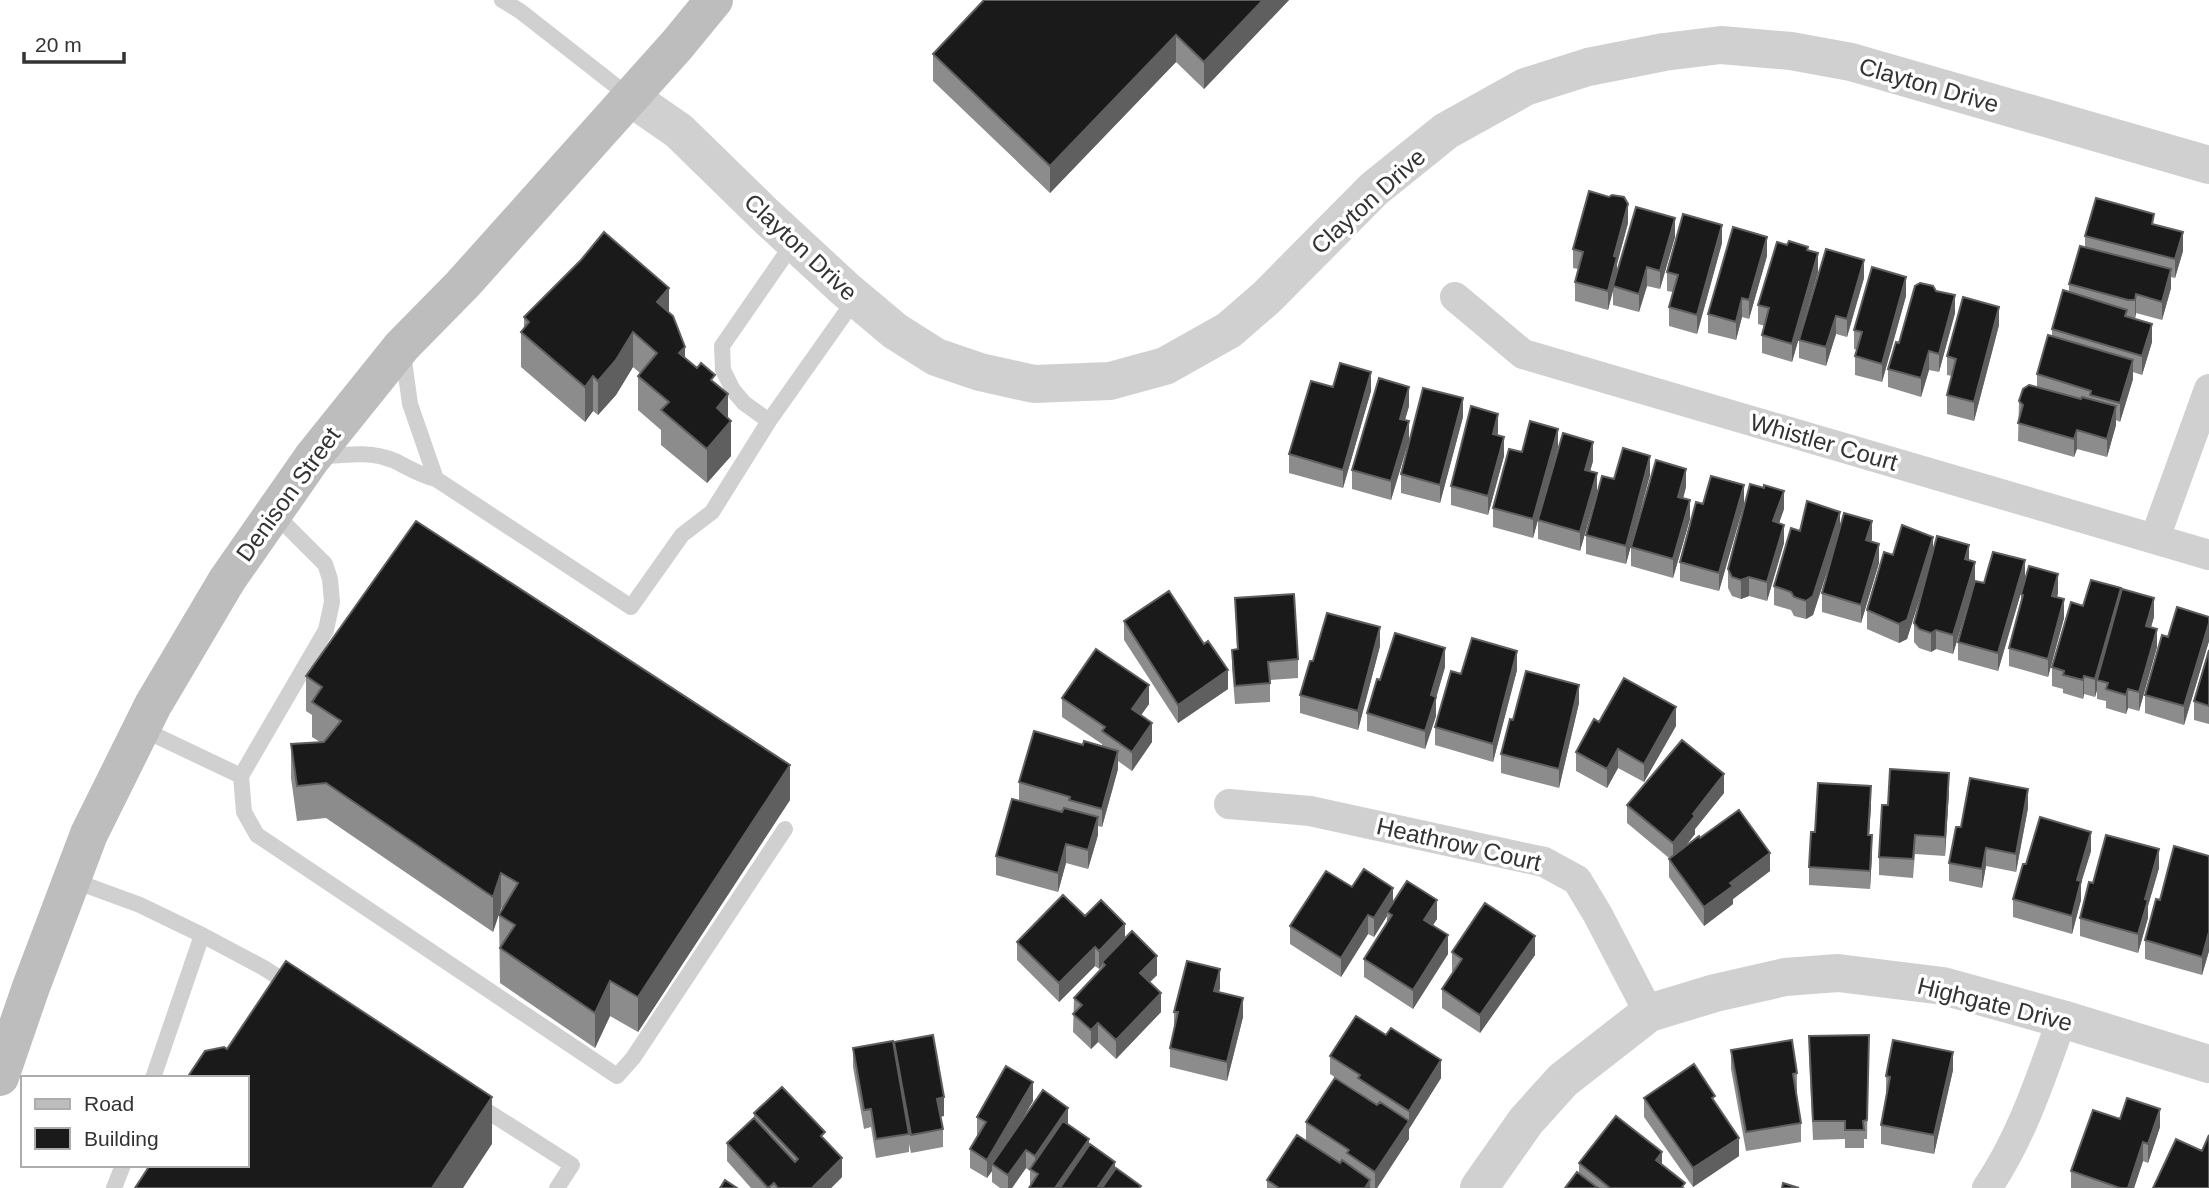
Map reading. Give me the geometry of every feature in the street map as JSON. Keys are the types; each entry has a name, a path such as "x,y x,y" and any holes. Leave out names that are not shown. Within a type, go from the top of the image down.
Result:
{"main road":[{"name":"Denison Street","path":"0,1077 31,986 89,834 140,728 227,580 312,458 402,346 462,285 715,0"}],"street":[{"name":"Clayton Drive","path":"630,97 679,131 794,242 895,331 936,357 980,372 1034,384 1110,381 1165,366 1228,330 1267,297 1374,189 1446,131 1525,86 1588,67 1664,52 1721,45 1791,51 1851,62 2209,164"},
{"name":"Whistler Court","path":"1455,296 1523,354 2209,555"},
{"path":"2154,538 2209,389"},
{"name":"Heathrow Court","path":"1229,804 1310,811 1544,862 1577,880 1649,1013"},
{"name":"Highgate Drive","path":"1479,1188 1526,1121 1563,1080 1649,1013 1715,993 1785,977 1838,973 1942,986 2209,1064"},
{"path":"1987,1188 2001,1167 2025,1117 2062,1019"}],"lane":[{"path":"502,0 630,97"},
{"path":"769,421 744,403 733,390 723,370 722,346 794,242"},
{"path":"312,458 365,453 394,461 417,475 436,479 631,607 682,535 712,512 769,421 856,298"},
{"path":"402,346 410,404 436,479"},
{"path":"274,512 325,564 332,601 326,630 241,776 244,812 257,835 617,1076 633,1058 785,829"},
{"path":"140,728 241,776"},
{"path":"72,880 140,905 202,934 310,997"},
{"path":"154,1076 202,934"},
{"path":"458,1092 572,1165 557,1188"},
{"path":"114,1188 122,1167"}],"building":[{"path":"984,0 1263,0 1204,62 1176,35 1050,166 933,54"},
{"path":"1589,191 1609,197 1624,197 1628,204 1608,291 1575,282 1583,252 1573,249"},
{"path":"2096,198 2154,214 2152,224 2183,232 2175,259 2085,236"},
{"path":"1636,207 1675,218 1660,271 1647,267 1639,294 1613,286"},
{"path":"1683,214 1722,225 1697,315 1669,307 1678,275 1667,272"},
{"path":"1733,227 1767,237 1749,300 1742,298 1736,322 1708,314"},
{"path":"604,232 669,288 657,302 673,316 685,347 679,353 697,368 701,363 715,375 711,380 728,394 717,408 731,421 707,449 661,410 669,402 638,376 657,353 633,332 616,360 598,381 593,376 585,387 521,332 529,322 524,317 581,260"},
{"path":"1789,241 1818,253 1792,344 1762,335 1769,308 1758,305 1777,242 1787,245"},
{"path":"2080,246 2171,269 2162,302 2136,294 2135,300 2128,300 2069,284"},
{"path":"1826,249 1864,260 1847,319 1836,316 1826,347 1799,340"},
{"path":"1872,267 1906,277 1882,364 1855,356 1862,332 1854,330"},
{"path":"1920,283 1933,286 1936,291 1955,295 1939,354 1929,351 1921,378 1888,369 1896,342 1899,343 1915,286"},
{"path":"2063,290 2127,310 2125,316 2152,324 2142,356 2052,329"},
{"path":"1963,297 1999,307 1974,402 1947,395 1956,359 1947,356"},
{"path":"2048,335 2133,360 2120,403 2090,395 2091,391 2037,374"},
{"path":"1340,363 1371,372 1343,470 1289,454 1311,381 1333,387"},
{"path":"1379,378 1409,387 1400,419 1409,421 1391,481 1352,470"},
{"path":"2029,385 2116,406 2107,439 2077,430 2074,439 2018,423 2023,405 2019,401 2023,389"},
{"path":"1423,388 1463,398 1440,485 1401,474"},
{"path":"1471,406 1498,414 1493,434 1504,437 1488,496 1451,486"},
{"path":"1530,421 1558,429 1533,519 1493,508 1509,449 1522,452"},
{"path":"1563,433 1593,442 1585,470 1597,473 1580,532 1538,520"},
{"path":"1623,448 1650,456 1626,546 1586,535 1602,476 1614,479"},
{"path":"1656,460 1686,469 1678,497 1690,500 1673,559 1631,547"},
{"path":"1711,476 1744,485 1719,573 1680,562 1696,502 1703,504"},
{"path":"1750,484 1784,491 1773,521 1784,525 1767,582 1749,577 1741,580 1732,577 1728,569"},
{"path":"1807,501 1840,512 1813,596 1806,601 1774,586 1791,528 1800,531"},
{"path":"1844,513 1872,521 1866,540 1879,544 1861,605 1822,593"},
{"path":"416,521 790,765 638,997 610,981 595,1013 500,948 515,925 499,915 518,883 501,873 493,897 326,783 297,786 291,744 324,742 341,721 312,702 322,687 306,676"},
{"path":"1902,525 1933,537 1907,620 1899,624 1867,610 1884,552 1893,555"},
{"path":"1937,536 1969,545 1965,559 1975,562 1953,635 1936,630 1931,633 1919,629 1914,623"},
{"path":"1993,552 2025,560 1998,653 1958,642 1975,581 1984,583"},
{"path":"2029,566 2058,574 2052,596 2064,599 2048,659 2009,648"},
{"path":"2091,580 2121,588 2095,679 2084,676 2083,680 2063,675 2064,671 2052,667 2071,602 2083,606"},
{"path":"2122,589 2154,598 2146,626 2157,629 2139,692 2128,689 2126,695 2106,689 2108,683 2097,680"},
{"path":"1169,591 1204,644 1208,641 1228,670 1178,705 1124,621"},
{"path":"1294,594 1298,659 1268,662 1270,683 1235,686 1232,650 1238,649 1235,598"},
{"path":"2177,607 2209,617 2184,706 2145,695 2162,635 2168,637"},
{"path":"1327,613 1380,627 1358,711 1300,695"},
{"path":"1395,633 1445,648 1431,695 1436,697 1425,731 1367,713"},
{"path":"1472,638 1517,651 1493,744 1435,727 1451,671 1461,674"},
{"path":"1096,649 1149,685 1132,709 1152,723 1132,752 1102,731 1105,727 1062,698"},
{"path":"2209,650 2209,706 2194,701"},
{"path":"1526,671 1579,685 1559,769 1501,754"},
{"path":"1624,678 1676,707 1644,764 1618,749 1607,769 1576,752 1594,719 1599,722"},
{"path":"1034,731 1083,745 1084,741 1118,751 1102,809 1019,782"},
{"path":"1682,740 1724,774 1673,843 1627,805"},
{"path":"1890,769 1949,773 1945,837 1915,835 1913,859 1879,857 1882,805 1888,805"},
{"path":"1970,778 2028,789 2016,854 1986,848 1982,869 1949,863 1956,827 1961,827"},
{"path":"1818,783 1871,786 1868,835 1872,835 1870,871 1809,867 1811,832 1815,832"},
{"path":"1012,799 1062,812 1064,808 1098,817 1088,850 1066,844 1058,873 996,856"},
{"path":"1739,810 1770,853 1730,883 1733,886 1704,907 1669,859"},
{"path":"2040,817 2091,832 2077,880 2081,881 2072,916 2013,899"},
{"path":"2106,835 2159,849 2138,934 2080,918 2089,882 2093,883"},
{"path":"2174,846 2209,856 2209,932 2202,957 2145,940 2156,899 2160,900"},
{"path":"1364,869 1393,888 1374,918 1368,915 1341,958 1290,926 1326,871 1352,887"},
{"path":"1407,881 1437,900 1424,920 1448,935 1413,990 1364,959 1392,915 1387,912"},
{"path":"1063,895 1085,916 1101,900 1125,924 1099,951 1095,947 1059,983 1017,942"},
{"path":"1485,903 1535,936 1480,1015 1442,989 1462,959 1452,952"},
{"path":"1132,931 1157,956 1140,973 1161,993 1116,1040 1098,1023 1091,1030 1073,1014 1082,1005 1074,998 1105,965 1102,962"},
{"path":"286,961 492,1097 432,1188 135,1188 149,1167 248,1167 248,1076 188,1076 205,1051 224,1047 227,1049"},
{"path":"1187,961 1220,969 1214,991 1243,998 1227,1062 1170,1048 1178,1012 1174,1012"},
{"path":"1356,1016 1386,1035 1391,1028 1441,1060 1409,1111 1330,1056"},
{"path":"933,1035 944,1097 937,1099 943,1129 911,1135 894,1042"},
{"path":"1869,1035 1867,1120 1863,1121 1864,1130 1845,1130 1845,1121 1813,1121 1809,1036"},
{"path":"1792,1040 1797,1073 1793,1074 1801,1123 1746,1132 1731,1050"},
{"path":"1893,1040 1953,1052 1934,1135 1881,1125 1890,1077 1886,1076"},
{"path":"893,1041 909,1134 876,1139 871,1109 864,1110 853,1048"},
{"path":"1694,1064 1715,1096 1712,1098 1739,1138 1693,1168 1644,1098"},
{"path":"1006,1066 1033,1082 987,1160 970,1149 986,1122 977,1117"},
{"path":"1335,1078 1377,1105 1380,1102 1409,1121 1375,1172 1347,1153 1349,1150 1306,1122"},
{"path":"782,1087 825,1132 821,1136 842,1158 812,1188 778,1188 774,1183 768,1188 727,1143 754,1118 795,1162 798,1159 754,1113"},
{"path":"1043,1090 1068,1108 1035,1156 1026,1150 1008,1175 992,1164"},
{"path":"2127,1098 2160,1109 2148,1144 2143,1142 2128,1188 2120,1188 2071,1171 2093,1110 2120,1119"},
{"path":"1616,1116 1662,1152 1656,1160 1685,1183 1681,1188 1610,1188 1579,1163"},
{"path":"1063,1121 1089,1139 1055,1188 1029,1188 1038,1174 1030,1169"},
{"path":"1297,1135 1340,1163 1342,1160 1370,1180 1365,1188 1279,1188 1267,1180"},
{"path":"2209,1135 2209,1188 2153,1188 2176,1139 2202,1151"},
{"path":"1090,1144 1115,1162 1097,1188 1060,1188"},
{"path":"1116,1168 1141,1186 1102,1188"},
{"path":"1577,1172 1598,1188 1565,1188"},
{"path":"725,1180 737,1188 720,1188"},
{"path":"1783,1183 1799,1188 1782,1188"}]}
